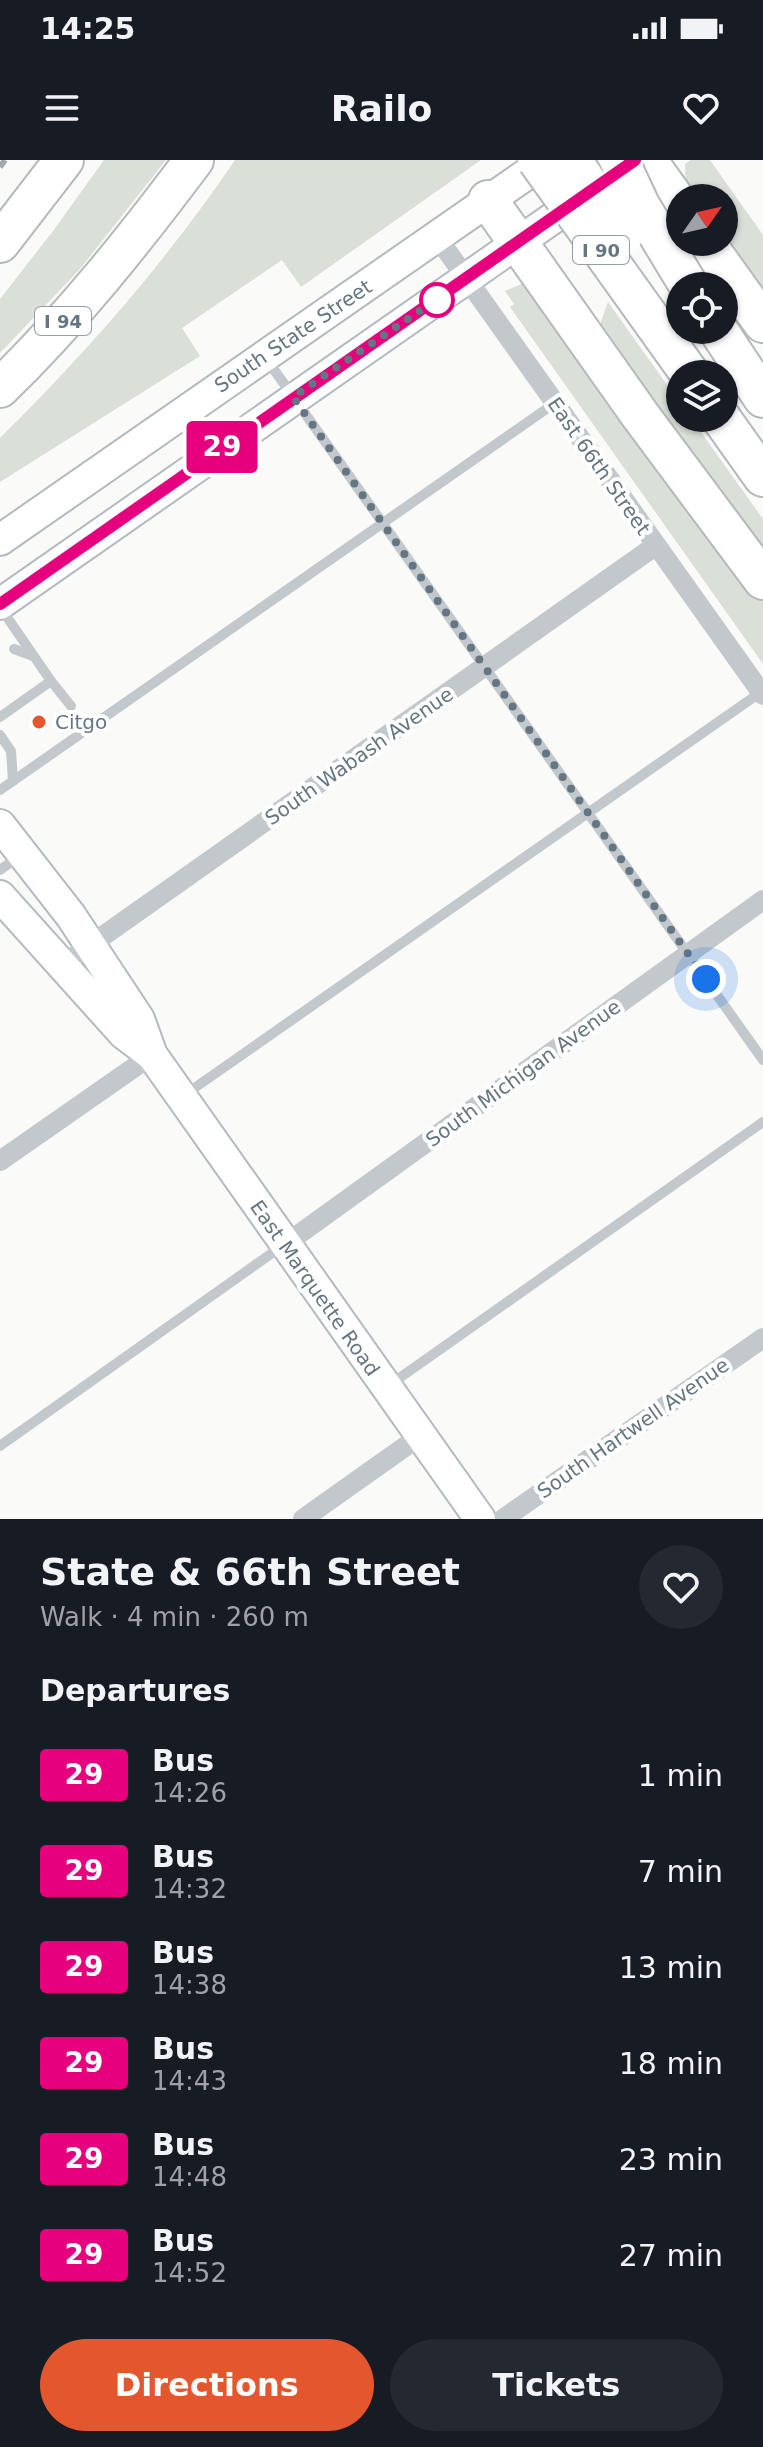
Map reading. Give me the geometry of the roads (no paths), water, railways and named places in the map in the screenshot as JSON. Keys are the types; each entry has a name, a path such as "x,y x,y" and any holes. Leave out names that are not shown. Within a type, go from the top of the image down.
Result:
{"highway":[{"path":"0,243 64,160"},
{"name":"I 94","path":"0,388 125,252 194,160"},
{"name":"I 90","path":"537,160 666,315"},
{"name":"I 90","path":"572,160 666,310"},
{"name":"I 90","path":"619,160 640,205 681,272"},
{"path":"647,160 666,186"},
{"path":"488,200 640,415 763,580"},
{"path":"715,256 763,323"},
{"name":"I 90","path":"692,344 708,360"},
{"path":"727,344 763,398"},
{"name":"I 90","path":"738,397 763,432"},
{"path":"731,432 763,477"}],"main road":[{"name":"South State Street","path":"0,540 547,160"},
{"path":"0,606 293,397 635,160"},
{"name":"East Marquette Road","path":"0,825 12,862 90,945 139,1019 152,1055 480,1519"},
{"name":"East Marquette Road","path":"0,896 124,1034 152,1055"}],"street":[{"name":"East 66th Street","path":"437,237 762,693"},
{"name":"South Wabash Avenue","path":"62,965 655,546"},
{"name":"South Michigan Avenue","path":"284,1245 763,900"},
{"path":"0,1161 152,1055"},
{"name":"South Hartwell Avenue","path":"503,1519 763,1338"},
{"path":"303,1519 420,1436"}],"lane":[{"path":"264,356 763,1060"},
{"path":"0,790 555,403"},
{"path":"0,606 29,659 34,676"},
{"path":"14,649 29,659 71,706"},
{"path":"0,717 51,681"},
{"path":"181,1097 762,693"},
{"path":"0,735 11,751 13,781"},
{"path":"386,1388 763,1122"},
{"path":"0,1446 284,1245"}],"railway":[{"path":"0,167 5,160"}],"place":[{"name":"Citgo","path":"39,722"}]}
